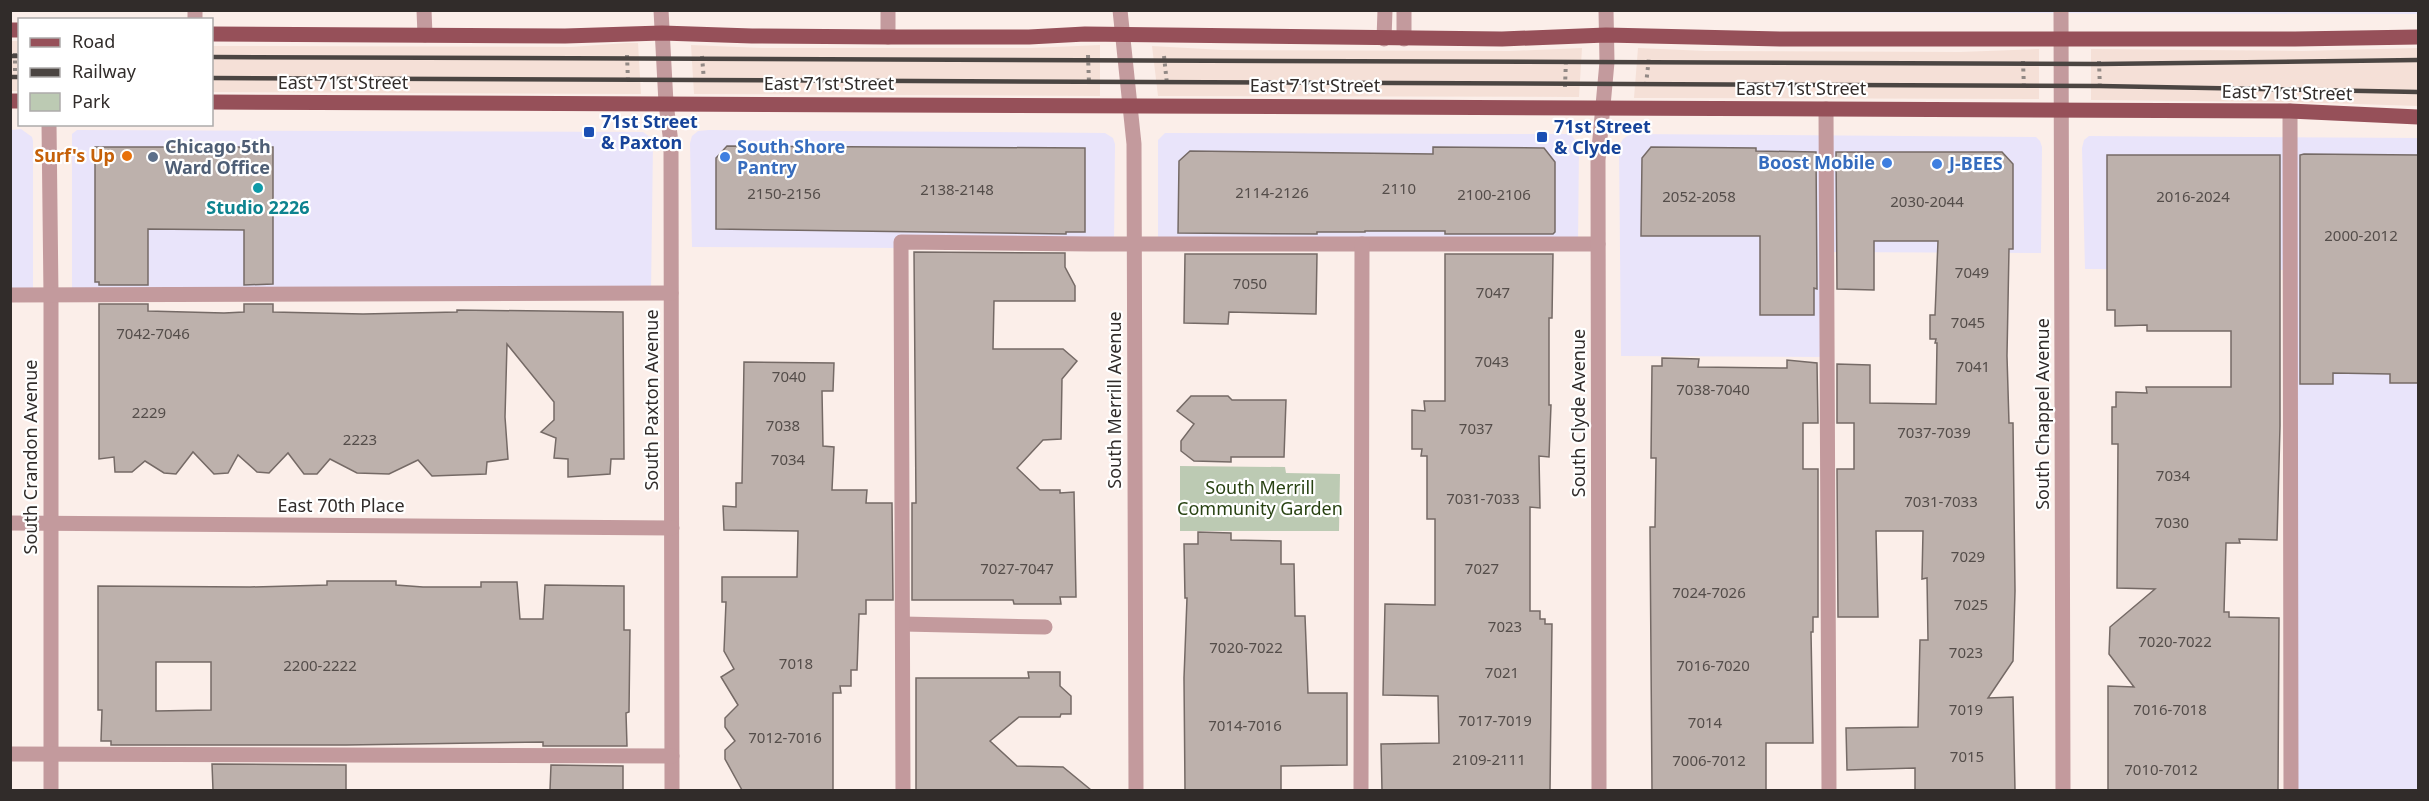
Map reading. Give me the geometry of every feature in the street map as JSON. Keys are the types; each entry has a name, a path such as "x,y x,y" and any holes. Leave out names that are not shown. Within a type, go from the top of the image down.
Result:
{"main road":[{"path":"213,34 565,36 662,33 752,36 1122,35 1384,39 1502,39 1606,35 1738,39 2418,37"},
{"name":"East 71st Street","path":"213,102 2290,111 2418,117"}],"street":[{"path":"424,10 425,35"},
{"name":"South Paxton Avenue","path":"661,10 666,103 671,143 672,790"},
{"path":"888,10 888,37"},
{"name":"South Merrill Avenue","path":"1120,10 1134,144 1136,790"},
{"path":"1384,39 1385,10"},
{"path":"1404,10 1404,39"},
{"name":"South Clyde Avenue","path":"1599,790 1598,244 1599,146 1605,84 1606,10"},
{"name":"South Chappel Avenue","path":"2061,10 2062,790"},
{"path":"1827,109 1829,790"},
{"path":"2290,111 2291,790"},
{"name":"South Crandon Avenue","path":"49,126 51,790"},
{"path":"903,790 901,242 1598,244"},
{"path":"1361,790 1362,244"},
{"path":"10,295 671,293"},
{"name":"East 70th Place","path":"10,524 672,528"},
{"path":"903,624 1045,627"},
{"path":"10,754 672,756"}],"path":[{"path":"1088,46 1089,88"},
{"path":"15,48 15,84"},
{"path":"1646,91 1650,48"},
{"path":"627,51 628,87"},
{"path":"702,52 704,87"},
{"path":"1163,53 1167,88"},
{"path":"1565,90 1566,55"},
{"path":"2023,56 2024,92"},
{"path":"2099,57 2100,99"}],"shaded area":[{"path":"2418,10 2418,14 1368,11"},
{"path":"11,41 18,41 18,91 11,91"},
{"path":"638,43 641,94 213,92 213,46 571,47"},
{"path":"691,45 762,48 1031,48 1100,45 1100,96 694,94"},
{"path":"1152,46 1223,50 1510,51 1582,48 1579,97 1158,96"},
{"path":"1638,48 1706,51 1960,52 2039,49 2039,99 1634,98"},
{"path":"2418,48 2418,106 2091,100 2091,49 2302,51"},
{"path":"21,129 32,137 33,141 33,295 11,295 11,130"},
{"path":"77,130 643,132 650,137 653,144 651,293 72,294 72,134"},
{"path":"698,131 1105,133 1113,138 1115,144 1114,244 902,248 692,247 690,143 692,136"},
{"path":"1165,133 1571,134 1579,146 1578,244 1158,243 1158,140"},
{"path":"1630,134 2036,137 2042,147 2041,253 1827,252 1829,357 1621,356 1619,146"},
{"path":"2089,136 2418,138 2418,790 2291,790 2288,270 2085,269 2082,148 2084,140"}],"green space":[{"name":"South Merrill Community Garden","path":"1180,466 1285,467 1286,473 1340,474 1339,531 1180,531"}],"building":[{"path":"727,146 1085,148 1085,232 1066,232 1066,234 716,229 716,158"},
{"path":"95,147 273,147 273,284 244,285 244,230 148,229 148,285 99,285 99,282 95,282"},
{"path":"1433,147 1544,148 1555,162 1555,232 1553,234 1445,234 1445,231 1317,232 1317,234 1178,233 1179,161 1190,151 1433,154"},
{"path":"1651,147 1756,148 1756,151 1816,152 1817,289 1814,288 1814,315 1760,315 1760,236 1641,236 1642,158"},
{"path":"1836,152 2002,152 2013,164 2013,249 2009,249 2007,356 2009,423 2013,423 2015,591 2013,661 1988,698 2013,697 2015,790 1915,790 1915,768 1847,770 1846,728 1918,727 1920,640 1928,640 1927,578 1922,579 1923,531 1876,531 1878,617 1838,617 1837,469 1854,469 1854,423 1837,423 1837,364 1870,365 1870,403 1936,404 1937,343 1935,343 1936,339 1930,339 1930,315 1935,315 1938,241 1874,241 1874,290 1837,289"},
{"path":"2107,155 2280,155 2280,426 2277,540 2239,539 2240,543 2226,543 2224,612 2229,612 2229,617 2279,618 2278,790 2108,790 2108,686 2134,687 2109,654 2110,627 2155,589 2117,588 2118,444 2112,444 2112,407 2116,407 2116,392 2147,393 2146,387 2231,387 2231,331 2147,331 2147,325 2115,326 2115,310 2107,310"},
{"path":"2300,155 2418,155 2418,383 2390,383 2390,374 2333,373 2333,384 2300,384"},
{"path":"914,252 1065,253 1065,267 1075,286 1075,301 994,301 993,349 1063,349 1077,361 1062,379 1061,439 1043,440 1017,468 1040,490 1060,490 1060,493 1074,492 1076,597 1060,597 1061,604 1014,604 1013,600 912,600 912,503 916,503"},
{"path":"1185,254 1317,254 1316,314 1229,312 1228,324 1184,323"},
{"path":"1445,254 1553,254 1552,318 1549,318 1549,405 1551,405 1549,457 1539,456 1540,508 1530,507 1530,611 1540,611 1540,619 1545,619 1545,624 1552,624 1550,790 1382,790 1381,744 1439,743 1438,696 1383,695 1385,604 1435,605 1435,519 1427,519 1427,456 1421,456 1422,449 1412,449 1412,410 1425,411 1424,401 1445,401"},
{"path":"99,304 148,304 148,311 224,313 244,312 244,304 273,304 273,312 363,314 457,312 457,310 623,312 624,459 611,459 610,474 568,477 568,459 554,458 556,438 541,432 554,420 554,402 507,344 505,417 508,459 487,462 486,474 432,476 418,460 389,474 357,473 330,459 317,474 304,474 288,453 269,473 257,472 238,455 228,473 214,474 193,452 176,474 164,473 145,461 132,472 115,472 114,457 99,459"},
{"path":"1662,358 1699,359 1698,367 1787,368 1787,360 1817,363 1818,423 1803,423 1803,469 1818,469 1818,617 1813,617 1813,632 1811,632 1813,743 1766,743 1766,790 1652,790 1650,527 1655,527 1656,458 1651,458 1652,366 1662,366"},
{"path":"744,362 834,363 833,391 822,391 823,446 834,447 832,490 867,490 866,503 892,503 893,600 866,600 866,614 859,614 857,670 851,670 851,686 840,686 841,693 833,693 833,790 742,790 725,759 725,750 735,741 725,727 725,718 738,705 721,677 734,669 724,651 726,602 722,602 722,577 797,577 798,531 724,530 723,506 736,507 736,483 742,483"},
{"path":"1191,396 1228,396 1232,400 1286,400 1284,457 1231,457 1231,462 1194,461 1181,451 1181,441 1194,424 1177,411"},
{"path":"1198,532 1231,533 1231,540 1281,541 1281,564 1294,564 1295,616 1305,616 1308,693 1347,693 1347,765 1281,766 1281,790 1185,790 1184,678 1187,598 1185,598 1184,544 1198,544"},
{"path":"327,581 396,581 396,585 423,587 481,587 481,582 517,582 520,619 543,619 545,585 624,586 624,630 630,630 629,712 626,713 627,746 543,746 543,742 111,745 111,741 101,741 102,710 98,710 98,586 327,585","holes":["156,662 211,662 211,710 156,711"]},
{"path":"1028,672 1060,672 1060,686 1071,696 1071,714 1061,714 1060,717 1019,717 990,741 1017,766 1063,767 1091,790 916,790 916,678 1029,678"},
{"path":"212,764 346,765 346,790 213,790"},
{"path":"551,765 623,766 623,790 550,790"}],"railway":[{"path":"10,56 18,56"},
{"path":"213,57 2099,64 2418,60"},
{"path":"10,77 18,77"},
{"path":"213,78 2100,86 2418,92"}],"place":[{"name":"71st Street & Paxton","path":"589,132"},
{"name":"71st Street & Clyde","path":"1542,137"},
{"name":"Surf's Up","path":"127,156"},
{"name":"Chicago 5th Ward Office","path":"153,157"},
{"name":"South Shore Pantry","path":"725,157"},
{"name":"Boost Mobile","path":"1887,163"},
{"name":"J-BEES","path":"1937,164"},
{"name":"Studio 2226","path":"258,188"}]}
